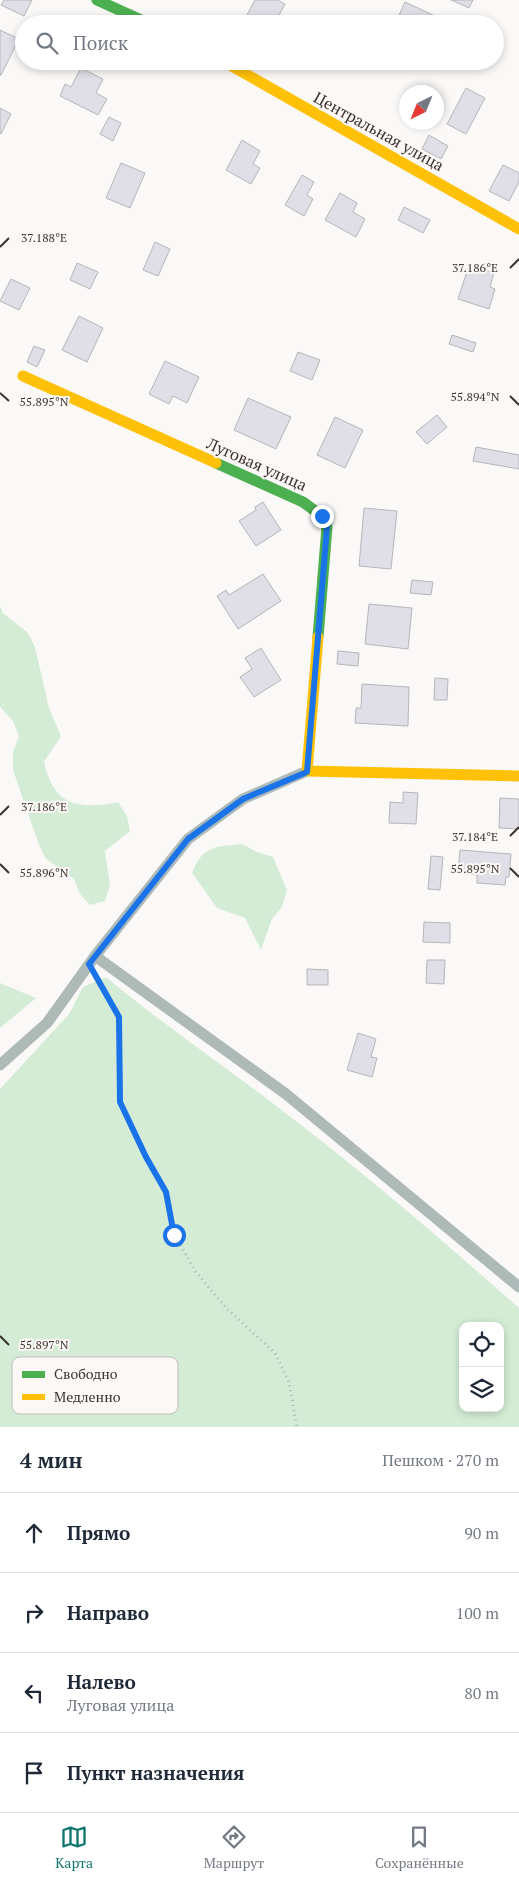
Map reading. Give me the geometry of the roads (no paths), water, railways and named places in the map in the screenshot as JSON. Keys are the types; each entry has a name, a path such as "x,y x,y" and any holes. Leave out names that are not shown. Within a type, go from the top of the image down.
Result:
{"street":[{"path":"97,0 130,15"},
{"name":"Центральная улица","path":"238,70 519,229"},
{"name":"Луговая улица","path":"23,376 303,502 322,516 327,527 307,772"},
{"path":"307,772 519,776"}],"lane":[{"path":"0,1065 47,1023 92,959 188,839 243,799 307,772"},
{"path":"92,959 286,1094 519,1287"}]}
